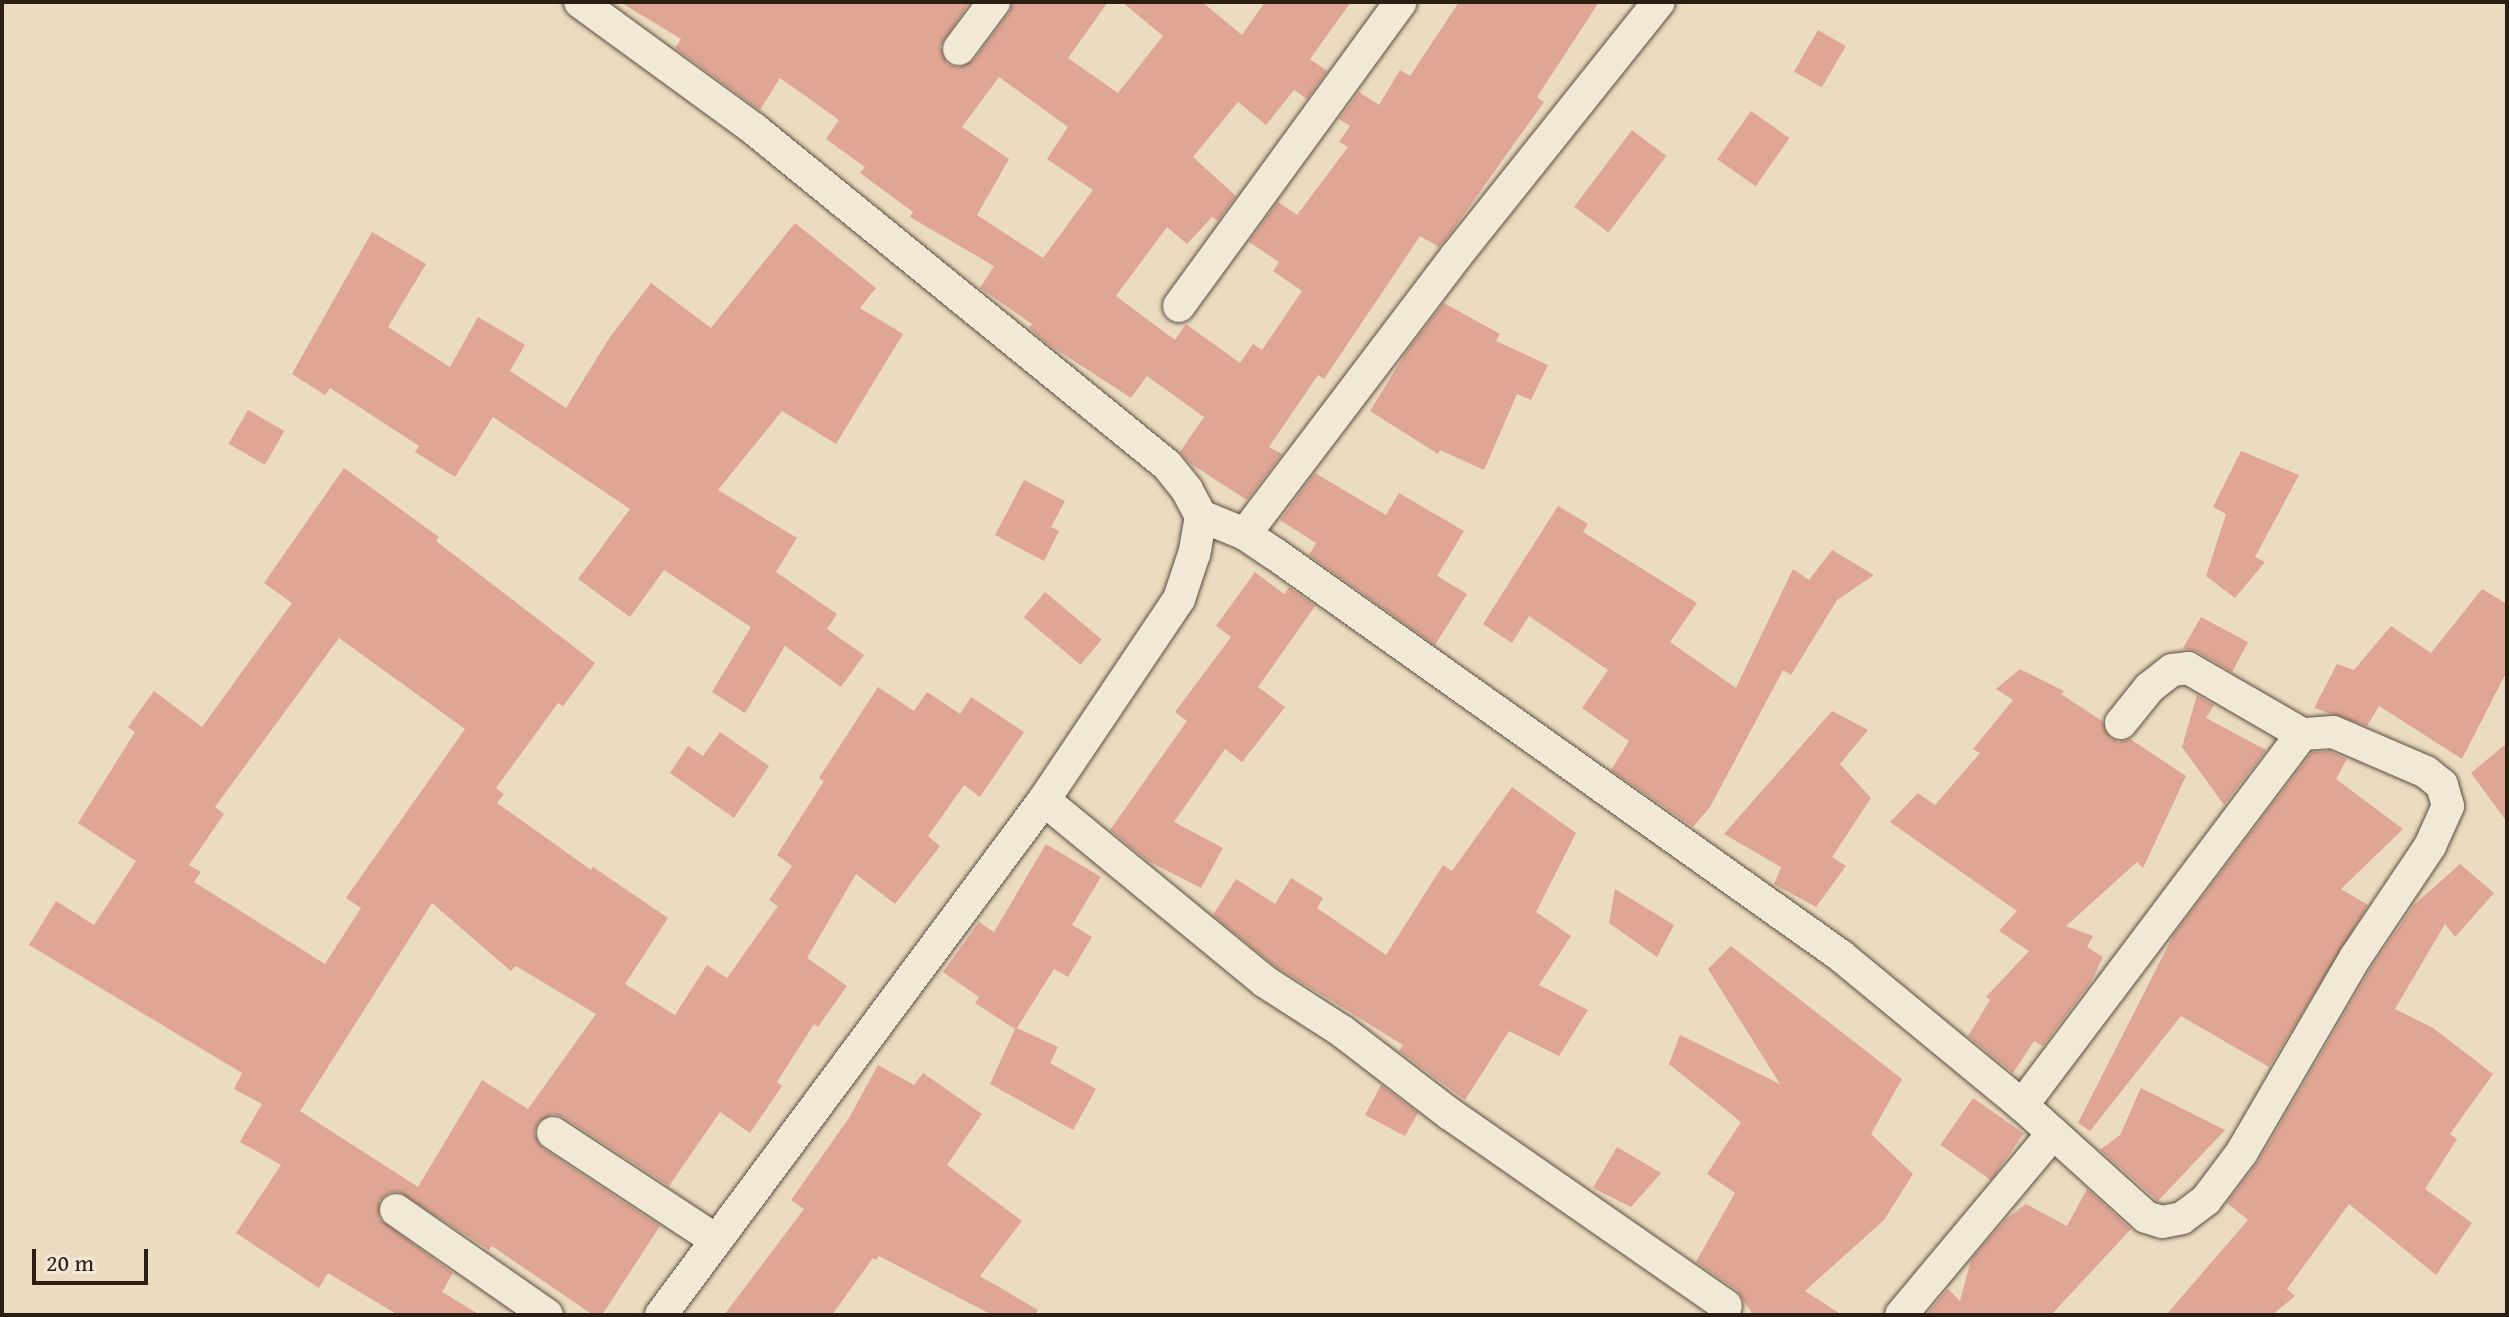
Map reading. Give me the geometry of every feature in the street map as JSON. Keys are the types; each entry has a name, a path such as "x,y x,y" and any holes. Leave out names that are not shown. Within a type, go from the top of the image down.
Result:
{"street":[{"path":"580,2 754,129 1155,454 1187,490 1201,516 1194,554 1179,599 1044,800 661,1315"},
{"path":"959,49 994,2"},
{"path":"1179,306 1401,2"},
{"path":"1245,534 1456,256 1659,2"},
{"path":"1201,516 1245,534 1841,956 2022,1105 2146,1217 2162,1222 2182,1218 2206,1200 2242,1152 2369,935 2430,846 2448,806 2442,785 2426,772 2333,732 2302,734 2188,668 2172,670 2149,688 2121,723"},
{"path":"2022,1105 2302,734"},
{"path":"1044,800 1264,981 1343,1032 1450,1114 1726,1306"},
{"path":"553,1133 716,1240"},
{"path":"1901,1315 2053,1133"},
{"path":"396,1210 547,1315"}],"building":[{"path":"620,2 970,2 940,46 947,64 958,68 974,60 1009,13 1013,2 1108,2 1068,58 1118,93 1163,36 1122,2 1202,2 1242,35 1265,2 1351,2 1310,59 1327,71 1307,99 1294,90 1266,125 1238,102 1193,157 1236,196 1218,221 1212,217 1187,244 1167,227 1116,296 1175,340 1186,324 1240,363 1253,344 1262,350 1302,291 1273,271 1279,262 1249,242 1278,202 1297,215 1348,147 1339,142 1350,126 1339,119 1359,92 1379,105 1400,70 1410,76 1459,2 1599,2 1537,97 1544,102 1452,231 1439,247 1420,236 1324,379 1318,375 1269,447 1282,454 1247,500 1191,464 1180,452 1204,417 1147,376 1131,398 1048,344 1029,328 1032,324 980,288 994,266 910,217 913,212 860,173 865,167 826,139 839,120 780,78 760,110 675,48 681,39","holes":["999,77 1068,127 1047,159 1093,190 1043,258 977,215 1009,159 962,127"]},
{"path":"1818,30 1846,46 1822,88 1794,72"},
{"path":"1751,111 1790,138 1756,186 1717,159"},
{"path":"1632,130 1666,156 1609,233 1574,207"},
{"path":"795,223 876,288 860,308 903,334 836,444 782,411 718,490 797,538 776,572 837,614 827,629 864,655 841,687 785,646 745,713 712,692 751,627 664,570 630,617 578,579 630,509 493,417 455,477 415,452 419,446 330,388 325,395 292,374 372,232 426,264 388,327 450,367 478,317 525,345 510,371 566,408 610,337 651,283 711,328"},
{"path":"1444,303 1500,334 1496,341 1548,365 1531,400 1517,394 1484,470 1440,450 1438,454 1370,411 1407,351"},
{"path":"248,410 284,431 265,465 228,444"},
{"path":"2241,451 2299,475 2255,557 2265,562 2235,598 2206,576 2226,514 2213,507"},
{"path":"344,468 439,537 436,541 595,663 563,706 558,703 496,788 504,794 497,803 591,870 593,867 668,918 625,984 675,1015 707,965 727,978 778,906 769,900 792,866 777,855 824,781 819,778 878,687 914,711 927,692 960,714 971,697 1024,732 980,797 964,785 928,836 940,846 895,904 856,874 807,958 847,986 818,1027 814,1024 777,1082 782,1086 750,1133 720,1112 669,1186 563,1117 553,1114 538,1122 534,1133 542,1148 660,1226 602,1315 593,1315 492,1246 489,1250 398,1191 380,1200 379,1219 453,1273 442,1292 480,1315 398,1315 328,1273 319,1288 236,1233 281,1165 240,1142 262,1104 234,1089 242,1073 29,945 56,901 94,925 136,861 78,823 135,732 128,727 154,691 202,727 292,603 264,583","holes":["339,638 465,729 346,898 361,908 325,964 194,882 201,872 189,865 224,814 215,807","432,903 511,971 516,966 596,1014 528,1109 482,1080 418,1187 300,1111"]},
{"path":"1315,473 1386,515 1399,493 1464,531 1437,576 1467,594 1435,645 1309,555 1316,543 1280,520"},
{"path":"1024,480 1065,501 1051,527 1059,531 1044,561 995,535"},
{"path":"1558,506 1588,524 1583,532 1697,603 1670,642 1736,688 1793,569 1809,580 1832,550 1874,575 1837,600 1791,675 1783,670 1710,807 1693,827 1611,770 1629,741 1582,708 1608,670 1529,616 1512,643 1483,624"},
{"path":"1255,572 1284,594 1289,587 1315,606 1258,687 1285,707 1242,762 1225,749 1174,822 1223,848 1201,888 1148,861 1110,830 1187,721 1175,712 1231,637 1216,626"},
{"path":"2482,589 2507,604 2507,671 2462,759 2379,706 2367,726 2314,708 2337,664 2354,670 2391,626 2431,653"},
{"path":"1045,592 1102,640 1080,665 1024,617"},
{"path":"2201,617 2248,642 2232,672 2198,652 2183,648"},
{"path":"2020,669 2064,691 2061,694 2102,721 2110,738 2119,742 2130,739 2186,776 2143,868 2137,862 2066,926 2093,936 2087,947 2103,957 2091,982 2043,1046 2034,1041 2013,1073 1968,1036 1990,1000 1986,997 2029,951 1999,931 2017,911 1890,822 1918,793 1935,805 1980,753 1973,749 2013,700 1996,689"},
{"path":"2197,695 2214,705 2206,718 2266,750 2224,805 2182,747"},
{"path":"1832,711 1868,730 1840,764 1871,798 1832,857 1846,866 1816,907 1774,884 1781,867 1724,834"},
{"path":"720,732 769,766 734,818 670,773 688,746 703,756"},
{"path":"2507,743 2507,822 2471,773"},
{"path":"2330,751 2347,759 2336,779 2403,829 2341,889 2368,905 2269,1067 2181,1016 2090,1131 2078,1123 2173,936 2312,752"},
{"path":"1512,787 1576,833 1536,912 1571,936 1539,985 1588,1010 1559,1056 1509,1031 1465,1100 1399,1051 1403,1045 1275,966 1213,915 1236,879 1275,904 1291,878 1323,898 1317,908 1386,955 1443,865 1452,871"},
{"path":"1046,844 1101,877 1072,925 1092,937 1068,977 1054,969 1017,1028 1058,1047 1050,1063 1096,1089 1073,1130 990,1084 1015,1029 975,1003 979,997 943,972 979,922 994,932"},
{"path":"2460,864 2494,893 2455,937 2445,924 2395,1009 2433,1028 2493,1074 2450,1134 2457,1139 2425,1189 2472,1223 2436,1275 2349,1204 2287,1289 2295,1296 2272,1315 2166,1315 2248,1220 2227,1203 2258,1162 2371,968 2414,905"},
{"path":"1615,889 1674,925 1657,957 1609,923"},
{"path":"1731,946 1902,1079 1871,1134 1913,1174 1884,1220 1805,1291 1842,1315 1753,1315 1737,1290 1696,1262 1735,1193 1707,1174 1741,1122 1669,1064 1680,1035 1780,1084 1708,969"},
{"path":"878,1065 914,1085 923,1073 982,1114 947,1165 1022,1221 980,1276 1038,1310 1035,1315 992,1315 879,1256 876,1260 873,1258 832,1315 724,1315 804,1209 791,1200 849,1118"},
{"path":"1381,1085 1418,1113 1405,1136 1365,1115"},
{"path":"2141,1088 2225,1130 2158,1201 2100,1150 2120,1135"},
{"path":"1973,1098 2024,1134 1991,1180 1940,1145"},
{"path":"1617,1147 1661,1173 1631,1207 1593,1188"},
{"path":"2087,1189 2131,1229 2051,1315 1926,1315 1948,1289 1960,1301 1971,1260 2007,1218 2026,1204 2067,1226"}]}
